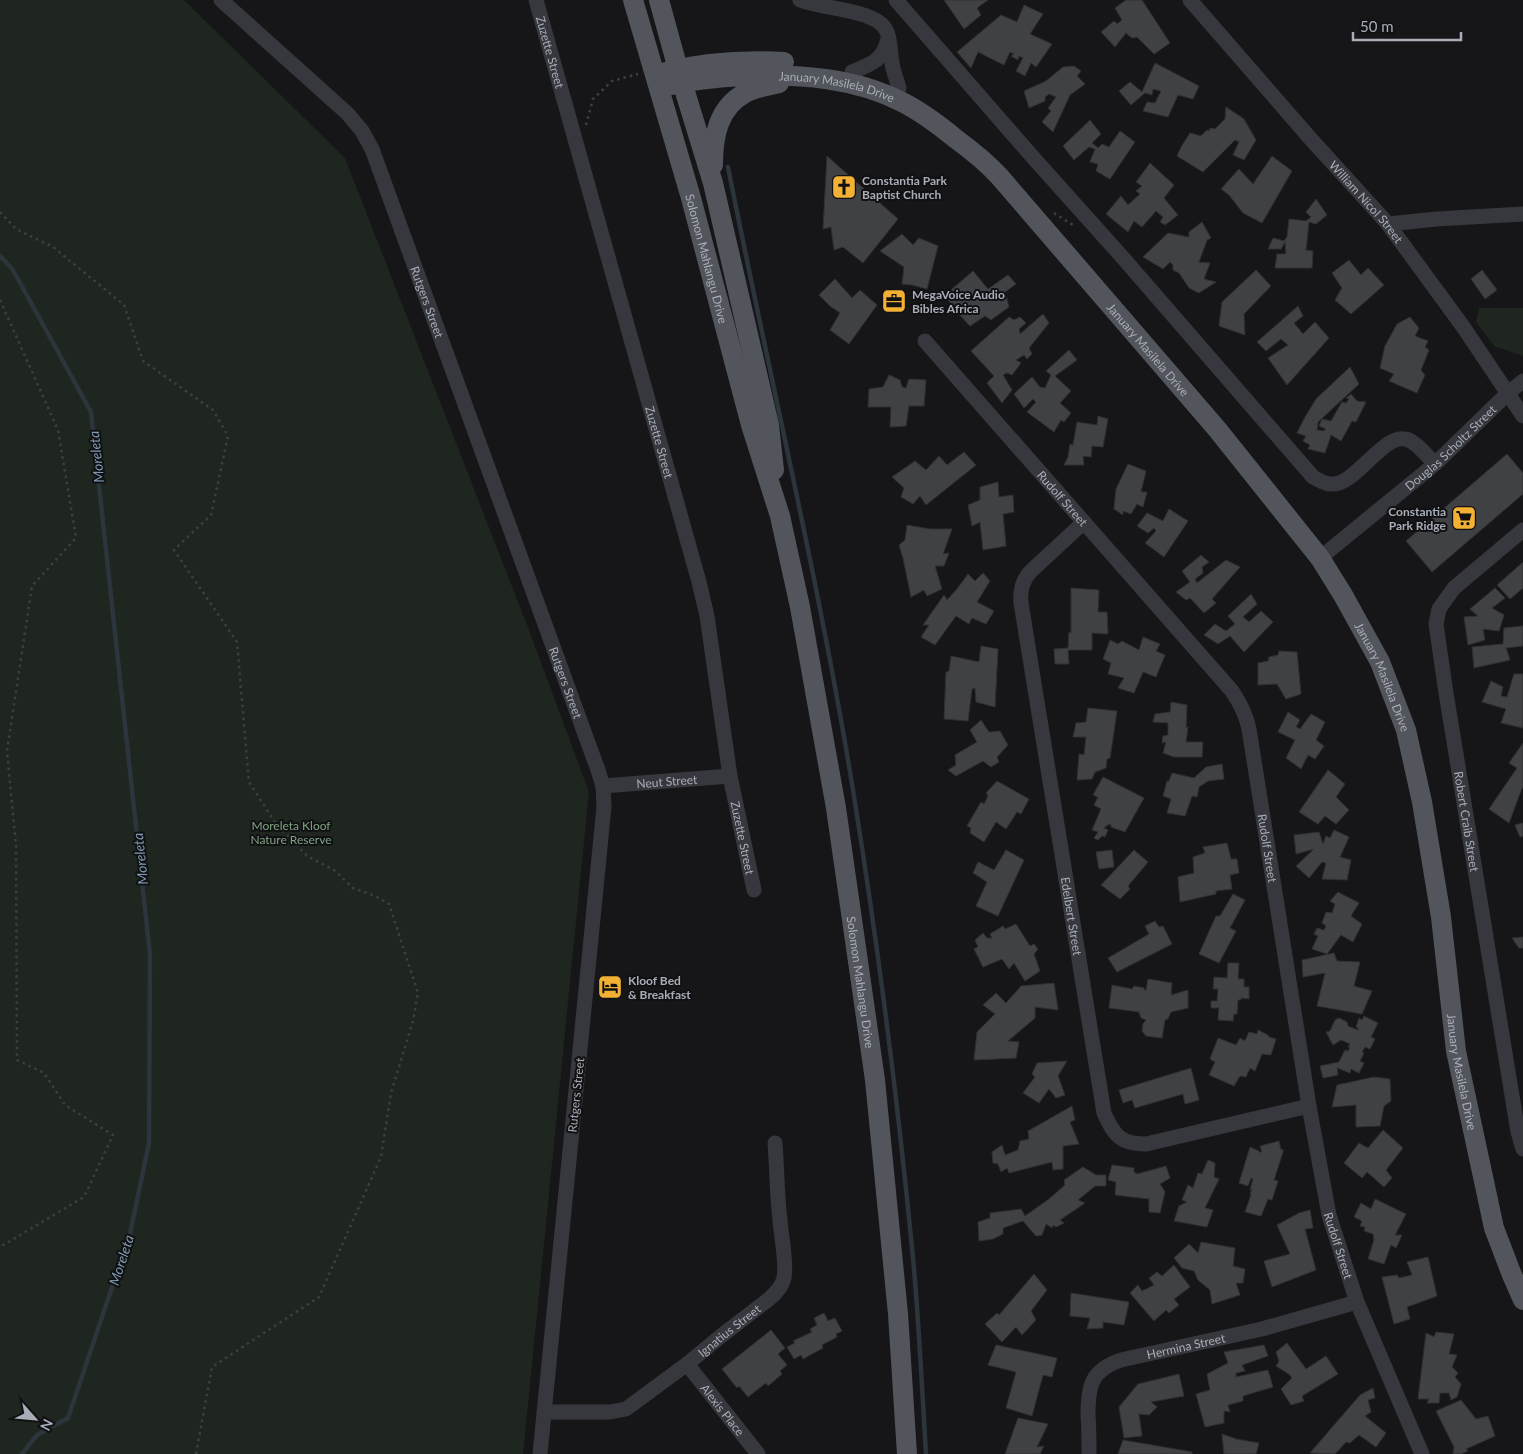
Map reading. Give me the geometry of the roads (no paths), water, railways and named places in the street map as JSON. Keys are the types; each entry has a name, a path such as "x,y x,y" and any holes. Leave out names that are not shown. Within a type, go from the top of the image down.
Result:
{"main road":[{"name":"Solomon Mahlangu Drive","path":"633,0 691,198 751,425 780,516 800,607 832,781 875,1080 898,1314 907,1454"},
{"name":"Solomon Mahlangu Drive","path":"659,0 713,183 769,425 780,516"},
{"name":"January Masilela Drive","path":"680,76 715,63 768,61 806,63 877,79 899,88 938,112 965,133 973,142 993,169 1217,429 1320,558 1380,662 1406,730 1422,802 1436,889 1456,1051 1494,1228 1523,1300"},
{"name":"January Masilela Drive","path":"656,78 778,75 843,82 877,91 902,102 931,119 993,169"},
{"path":"713,183 714,136 719,123 731,105 746,93 764,86 818,78"}],"street":[{"name":"Rutgers Street","path":"221,0 348,114 362,131 372,149 603,786 604,807 540,1454"},
{"name":"Zuzette Street","path":"536,0 699,582 707,616 730,776 754,890"},
{"path":"800,0 874,19 882,23 889,37 892,68 899,88"},
{"path":"896,0 1313,476 1323,483 1333,484 1340,482 1393,440 1406,438 1417,445 1435,464"},
{"name":"William Nicol Street","path":"1190,0 1309,138 1388,224 1464,328 1523,416"},
{"path":"852,72 877,60 883,54 889,37"},
{"path":"1388,224 1438,218 1523,214"},
{"name":"Rudolf Street","path":"925,340 1232,691 1241,704 1247,718 1309,1106 1329,1215 1358,1302 1422,1454"},
{"name":"Douglas Scholtz Street","path":"1320,558 1435,464 1508,393 1523,381"},
{"name":"Edelbert Street","path":"1084,522 1031,571 1020,591 1104,1113 1110,1128 1119,1137 1132,1144 1146,1144 1309,1106"},
{"name":"Robert Craib Street","path":"1523,530 1454,588 1439,609 1436,624 1518,1132 1523,1149"},
{"name":"Neut Street","path":"603,786 730,776"},
{"name":"Ignatius Street","path":"544,1412 610,1412 626,1409 769,1300 781,1286 784,1277 775,1143"},
{"name":"Hermina Street","path":"1089,1454 1088,1395 1096,1375 1109,1364 1262,1329 1358,1302"},
{"name":"Alexis Place","path":"687,1364 758,1454"}],"waterway":[{"path":"728,167 825,634 862,848 887,1024 907,1199 917,1307 926,1454"},
{"name":"Moreleta","path":"0,256 13,270 91,412 150,955 149,1143 130,1234 68,1418 37,1435 22,1454"}],"place":[{"name":"Constantia Park Baptist Church","path":"844,187"},
{"name":"MegaVoice Audio Bibles Africa","path":"894,301"},
{"name":"Constantia Park Ridge","path":"1464,518"},
{"name":"Kloof Bed & Breakfast","path":"610,987"}],"park label":[{"name":"Moreleta Kloof Nature Reserve","path":"291,832"}]}
